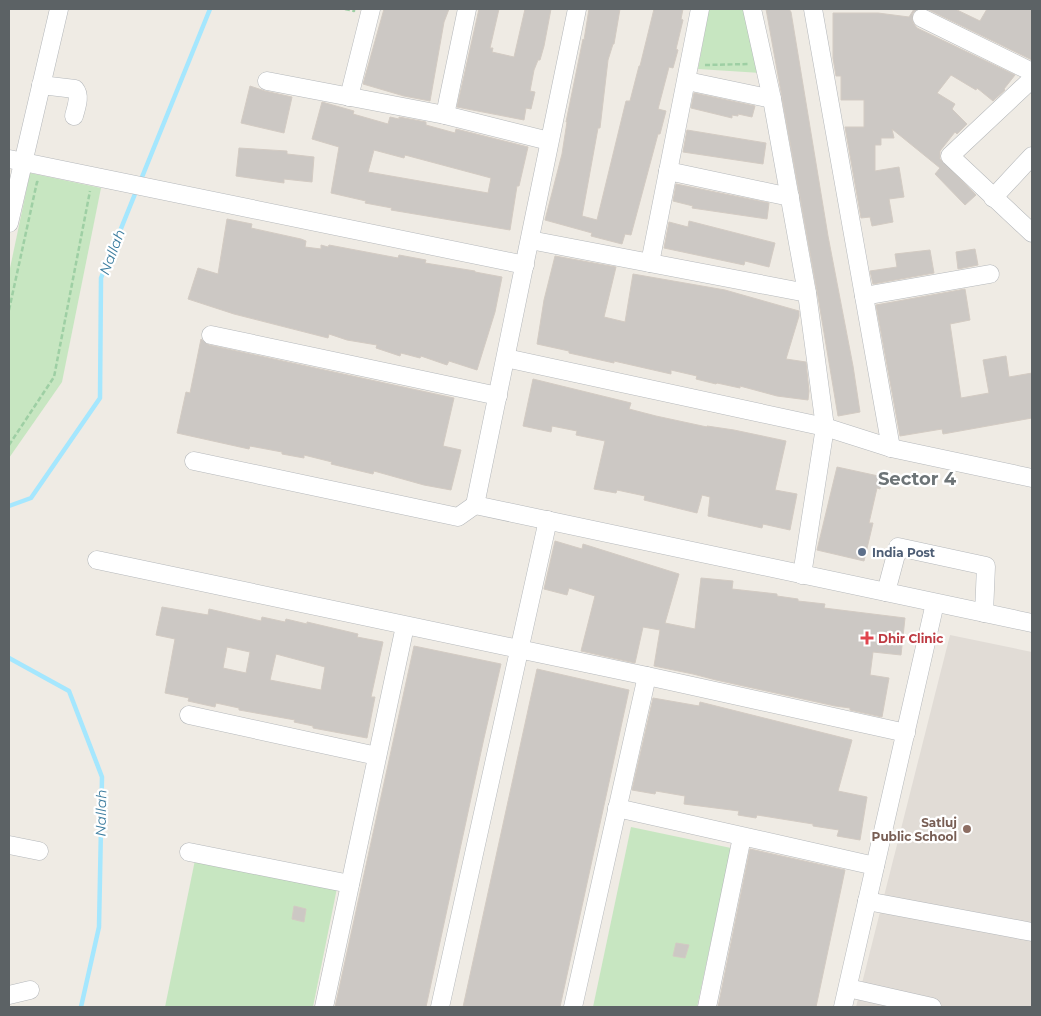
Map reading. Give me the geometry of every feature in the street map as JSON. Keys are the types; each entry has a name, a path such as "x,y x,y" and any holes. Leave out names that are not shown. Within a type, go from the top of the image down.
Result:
{"street":[{"path":"9,223 16,161 41,85 59,9"},
{"path":"349,97 371,9"},
{"path":"445,115 468,9"},
{"path":"194,461 458,517 475,505 577,9"},
{"path":"650,263 700,9"},
{"path":"752,9 772,99 807,293 825,427 802,575"},
{"path":"813,9 891,448"},
{"path":"922,18 1032,72"},
{"path":"1032,79 950,156 1032,234"},
{"path":"267,81 445,115 549,141"},
{"path":"687,81 772,99"},
{"path":"41,85 75,89 78,92 78,96 74,116"},
{"path":"993,198 1032,156"},
{"path":"16,161 525,265"},
{"path":"668,171 790,197"},
{"path":"530,240 807,293"},
{"path":"864,296 990,274"},
{"path":"211,335 498,396"},
{"path":"506,358 825,427 891,448 1032,478"},
{"path":"475,505 1032,623"},
{"path":"440,1007 548,520"},
{"path":"886,592 898,548 986,566 984,613"},
{"path":"97,560 647,676 906,733"},
{"path":"843,1007 935,603"},
{"path":"324,1007 405,626"},
{"path":"573,1007 647,676"},
{"path":"189,715 377,756"},
{"path":"617,808 875,866"},
{"path":"707,1007 742,837"},
{"path":"9,845 39,850"},
{"path":"189,852 350,884"},
{"path":"867,901 1032,932"},
{"path":"848,988 932,1007"},
{"path":"9,995 30,990"}],"path":[{"path":"346,9 354,11 354,9"},
{"path":"705,65 756,64"},
{"path":"9,310 37,182 46,184"},
{"path":"9,445 54,377 91,190 82,188"}],"shaded area":[{"name":"Satluj Public School","path":"950,635 1032,652 1032,1007 856,1007"}],"green space":[{"path":"709,9 747,9 761,73 698,69"},
{"path":"30,173 101,188 62,382 9,458 9,273"},
{"path":"631,827 731,848 697,1007 593,1007"},
{"path":"195,860 337,888 313,1007 165,1007"}],"building":[{"path":"384,9 449,9 444,22 430,101 404,96 363,84"},
{"path":"479,9 499,9 490,48 493,48 492,52 514,57 525,9 551,9 544,46 540,60 538,60 534,70 530,91 535,92 531,109 526,108 524,120 457,107"},
{"path":"589,9 620,9 614,44 608,60 600,128 598,128 582,216 597,220 626,101 630,101 654,9 683,9 681,19 683,20 676,49 678,50 673,68 669,67 658,109 666,111 631,235 625,234 622,244 591,236 592,233 545,220 562,154 566,122"},
{"path":"766,9 789,9 791,12 828,236 860,412 838,416"},
{"path":"914,9 917,9 913,13 912,19 917,28 1015,75 1005,90 993,101 977,88 976,90 951,75 937,93 955,104 952,109 967,124 957,134 955,132 940,151 940,159 976,195 965,205 935,174 940,168 892,129 894,138 881,138 881,145 875,145 875,171 899,167 904,197 889,199 893,222 872,226 870,217 861,218 845,127 864,127 864,100 841,100 841,76 836,76 833,58 833,13 878,13 909,17"},
{"path":"927,9 955,9 980,21 987,9 1032,9 1032,60"},
{"path":"250,86 292,97 284,133 241,123"},
{"path":"694,93 755,106 752,117 738,114 738,116 732,115 732,118 691,108"},
{"path":"322,102 354,111 353,114 388,124 390,117 399,119 399,117 426,122 426,125 455,133 456,129 528,147 519,186 517,186 510,230 391,210 392,208 365,203 366,201 331,193 339,147 312,139","holes":["374,150 404,158 405,155 491,178 488,193 368,172"]},
{"path":"687,130 766,143 763,164 683,152"},
{"path":"239,148 287,151 287,154 314,157 312,182 284,179 284,183 236,176"},
{"path":"676,184 769,203 767,219 692,208 693,206 673,201"},
{"path":"227,219 252,224 251,228 301,239 306,241 305,247 321,249 321,245 328,247 329,245 398,258 399,255 426,260 425,263 502,277 495,312 477,370 449,361 447,365 421,356 420,358 401,353 400,356 376,348 377,345 347,340 329,334 328,338 234,314 188,299 198,268 218,274"},
{"path":"689,221 775,243 769,267 745,261 744,265 664,248 669,222 688,227"},
{"path":"975,249 978,265 958,269 956,252"},
{"path":"930,250 934,273 873,284 870,271 897,267 895,254"},
{"path":"555,256 616,267 604,317 625,322 633,274 725,290 799,311 786,359 806,362 808,400 777,396 740,386 740,388 716,384 696,379 697,376 671,370 671,374 614,361 614,363 537,344 544,300"},
{"path":"965,289 970,320 950,324 961,398 989,393 983,360 1006,356 1009,377 1032,373 1032,418 943,434 942,429 900,436 876,305"},
{"path":"201,339 209,345 454,398 443,446 461,450 451,490 424,485 374,471 373,474 331,464 332,462 304,455 304,458 250,446 249,449 177,433 186,392 190,393"},
{"path":"533,379 631,403 629,409 656,416 786,441 775,490 797,494 790,530 763,524 762,528 708,516 710,497 702,495 697,513 644,500 645,496 617,490 616,493 594,489 605,441 576,435 577,431 552,426 551,432 523,426"},
{"path":"837,467 883,477 880,489 877,488 869,523 873,523 864,561 817,550"},
{"path":"555,541 582,549 583,544 679,574 665,623 695,629 701,578 733,581 732,589 777,594 777,596 798,599 798,601 825,604 824,608 905,618 901,655 873,652 870,675 889,678 882,717 850,710 850,708 654,666 660,630 643,627 635,663 581,651 595,596 569,588 567,595 544,589"},
{"path":"162,607 208,615 209,609 261,621 262,617 285,622 286,619 307,624 307,622 358,634 357,637 383,642 371,697 375,697 367,738 313,728 313,726 294,722 295,720 239,710 239,708 216,703 215,707 188,701 189,698 165,693 175,639 156,635","holes":["227,647 250,652 246,673 223,668","276,654 325,667 321,690 270,680"]},
{"path":"414,646 501,664 426,1007 335,1007"},
{"path":"537,669 629,690 560,1007 463,1007"},
{"path":"653,698 699,706 700,702 852,740 838,791 867,797 860,840 837,836 839,830 813,826 813,824 757,815 756,818 738,815 739,811 684,804 685,796 656,791 655,794 632,790"},
{"path":"750,849 845,870 816,1007 718,1007"},
{"path":"294,906 306,909 304,922 292,919"},
{"path":"676,943 689,945 685,958 673,956"}],"waterway":[{"name":"Nallah","path":"140,182 210,9"},
{"name":"Nallah","path":"9,506 31,498 100,398 101,278 137,189"},
{"name":"Nallah","path":"9,658 69,691 102,777 99,927 81,1007"}],"place":[{"name":"India Post","path":"862,552"},
{"name":"Dhir Clinic","path":"867,638"},
{"name":"Satluj Public School","path":"967,829"}],"district":[{"name":"Sector 4","path":"917,479"}]}
